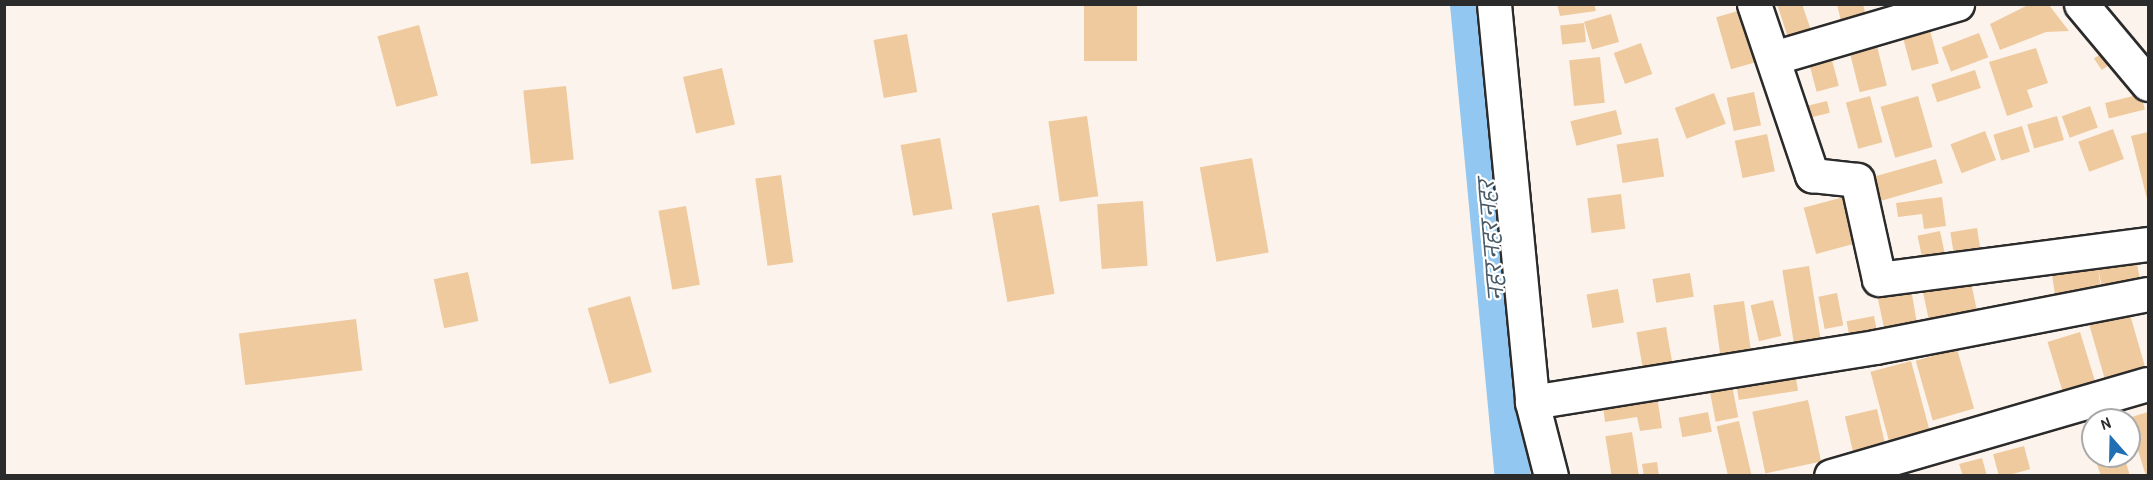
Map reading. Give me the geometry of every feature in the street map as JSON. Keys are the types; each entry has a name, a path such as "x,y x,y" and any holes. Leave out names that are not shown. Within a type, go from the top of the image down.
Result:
{"street":[{"path":"1494,4 1532,402 1551,476"},
{"path":"1754,4 1812,175 1857,180 1880,279 2148,244"},
{"path":"1773,58 1957,4"},
{"path":"2081,4 2148,84"},
{"path":"1532,402 1875,347 2148,294"},
{"path":"1831,476 2148,384"}],"building":[{"path":"1084,4 1137,4 1137,61 1084,61"},
{"path":"1557,4 1594,4 1596,11 1560,16"},
{"path":"1777,4 1802,4 1814,39 1791,47"},
{"path":"1837,4 1863,4 1869,28 1844,35"},
{"path":"2028,5 2049,5 2069,31 2046,32 2000,50 1990,24"},
{"path":"1745,9 1760,61 1731,69 1716,17"},
{"path":"1611,14 1619,42 1592,50 1584,22"},
{"path":"1584,23 1586,42 1562,44 1560,26"},
{"path":"1928,23 1939,64 1912,71 1901,30"},
{"path":"419,25 438,96 396,107 377,36"},
{"path":"1979,33 1988,57 1951,72 1942,47"},
{"path":"907,34 917,92 884,98 874,40"},
{"path":"1875,38 1887,86 1860,92 1848,45"},
{"path":"1641,43 1652,74 1625,84 1614,53"},
{"path":"2036,48 2048,83 2027,90 2033,107 2007,116 1989,62"},
{"path":"1829,49 1839,86 1817,92 1807,55"},
{"path":"2108,49 2116,61 2102,70 2094,59"},
{"path":"1600,57 1605,103 1574,106 1569,60"},
{"path":"722,68 735,125 696,134 683,77"},
{"path":"1975,70 1981,88 1937,102 1931,84"},
{"path":"566,86 574,160 531,164 523,90"},
{"path":"1754,92 1761,125 1734,131 1727,98"},
{"path":"1714,93 1726,124 1687,139 1675,108"},
{"path":"2141,94 2145,110 2109,118 2105,103"},
{"path":"1870,96 1882,142 1858,149 1846,102"},
{"path":"1918,96 1933,147 1895,158 1881,107"},
{"path":"1827,101 1830,113 1805,119 1802,107"},
{"path":"2090,106 2098,128 2070,138 2062,116"},
{"path":"1616,110 1622,134 1576,146 1570,121"},
{"path":"1087,116 1098,196 1060,202 1048,121"},
{"path":"2057,116 2064,140 2034,149 2027,125"},
{"path":"2022,126 2030,152 2001,161 1993,135"},
{"path":"2113,129 2124,159 2089,172 2078,142"},
{"path":"1985,131 1996,160 1962,173 1950,144"},
{"path":"2148,132 2148,203 2131,136"},
{"path":"1767,134 1775,171 1743,178 1735,141"},
{"path":"940,138 953,209 913,216 901,145"},
{"path":"1658,138 1664,177 1623,183 1617,145"},
{"path":"1252,158 1269,253 1216,262 1200,167"},
{"path":"1936,159 1943,183 1873,203 1866,179"},
{"path":"781,175 793,262 768,266 755,179"},
{"path":"1621,194 1625,229 1592,233 1587,198"},
{"path":"1851,195 1863,241 1816,254 1804,208"},
{"path":"1942,197 1946,226 1924,229 1922,214 1898,217 1896,203"},
{"path":"1143,201 1148,266 1102,269 1097,204"},
{"path":"1039,205 1055,294 1007,302 992,213"},
{"path":"686,206 700,285 672,290 658,211"},
{"path":"1977,228 1982,259 1955,263 1950,232"},
{"path":"1940,231 1947,265 1925,270 1918,236"},
{"path":"2135,254 2140,279 2102,287 2098,269 2101,289 2055,295 2051,268"},
{"path":"1809,266 1823,353 1796,357 1782,270"},
{"path":"468,272 478,321 444,328 434,279"},
{"path":"1690,273 1694,297 1656,303 1652,279"},
{"path":"1969,273 1980,323 1932,333 1921,283"},
{"path":"1910,283 1919,335 1887,342 1875,285"},
{"path":"1618,289 1624,322 1592,328 1586,295"},
{"path":"1837,293 1843,325 1825,329 1818,297"},
{"path":"630,296 652,372 609,384 588,308"},
{"path":"1773,300 1781,336 1759,341 1751,305"},
{"path":"1744,301 1752,355 1721,360 1713,305"},
{"path":"2129,311 2148,376 2107,388 2089,323"},
{"path":"1874,316 1878,337 1851,342 1847,321"},
{"path":"356,319 362,371 245,385 239,333"},
{"path":"1666,327 1673,367 1644,373 1636,332"},
{"path":"2080,332 2097,388 2065,398 2047,342"},
{"path":"1957,349 1974,409 1933,420 1916,361"},
{"path":"1911,361 1932,438 1891,449 1870,372"},
{"path":"1794,365 1798,391 1739,400 1735,374"},
{"path":"1731,380 1738,417 1716,422 1708,384"},
{"path":"1656,390 1662,428 1640,431 1637,417 1605,422 1602,398"},
{"path":"1808,400 1821,462 1765,473 1752,412"},
{"path":"1877,409 1887,452 1855,459 1845,416"},
{"path":"1708,412 1712,432 1682,437 1679,418"},
{"path":"2148,412 2148,476 2146,476 2141,460 2141,414"},
{"path":"1739,421 1752,476 1728,476 1717,426"},
{"path":"1632,432 1639,476 1612,476 1605,436"},
{"path":"2024,446 2030,469 1999,476 1993,454"},
{"path":"1982,458 1987,476 1963,476 1959,464"},
{"path":"1657,462 1659,476 1644,476 1642,464"},
{"path":"2098,468 2128,468 2130,476 2101,476"}],"waterway":[{"name":"नहर नहर नहर","path":"1468,4 1513,476"}]}
